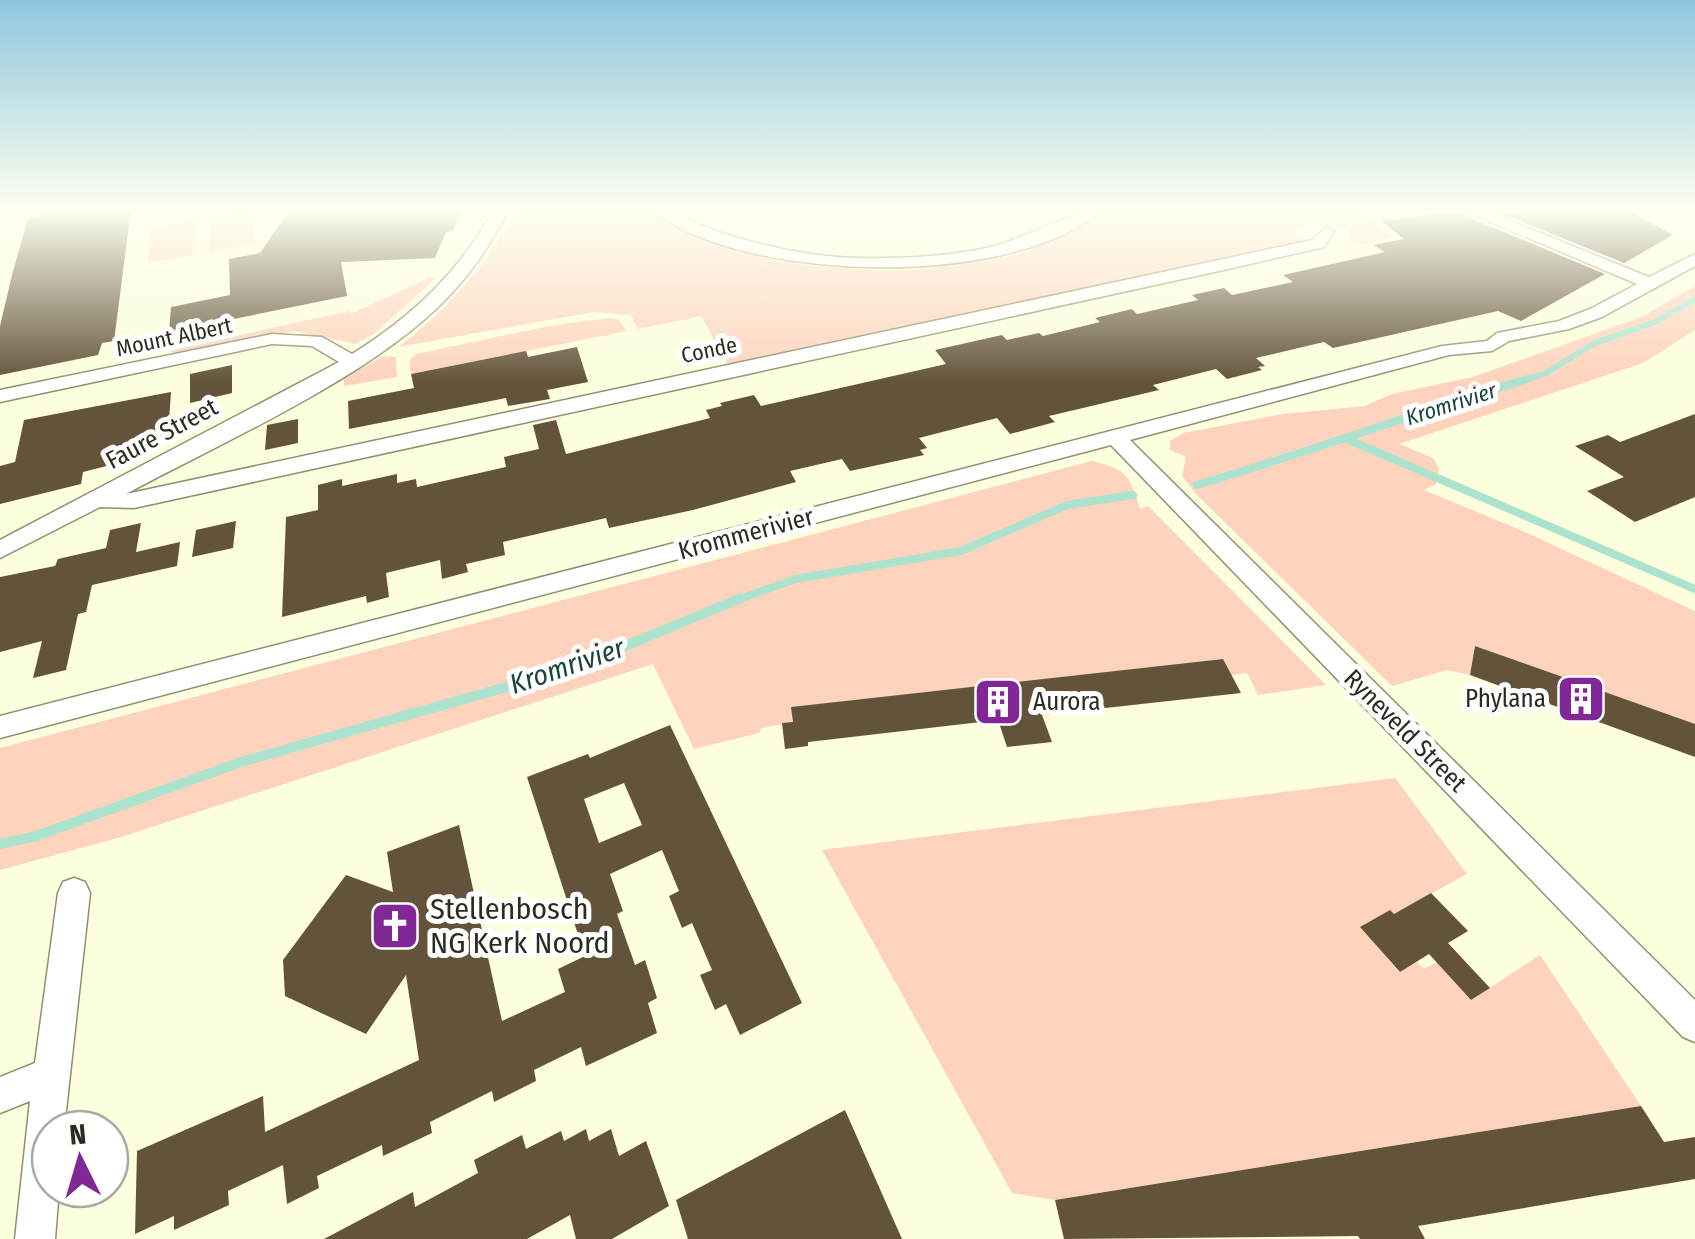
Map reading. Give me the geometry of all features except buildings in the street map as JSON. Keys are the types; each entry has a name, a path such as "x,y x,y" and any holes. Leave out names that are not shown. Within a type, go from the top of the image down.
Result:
{"street":[{"name":"Faure Street","path":"0,550 350,364 418,314 465,267"},
{"name":"Conde","path":"97,500 134,501 1214,267"},
{"path":"1610,267 1650,283"},
{"name":"Krommerivier","path":"0,728 1448,350 1492,346 1504,338 1563,325 1596,312 1679,267"},
{"name":"Mount Albert","path":"0,396 272,339 300,337 319,341 342,353 350,364"},
{"name":"Ryneveld Street","path":"1115,437 1695,1025"},
{"path":"35,1239 74,893"},
{"path":"0,1095 51,1074"}],"shaded area":[{"path":"478,267 830,267 883,271 939,267 1193,267 729,366 701,316 638,329 631,315 594,312 398,347"},
{"path":"428,278 435,279 374,334 356,344 294,331 179,354 169,351 349,311 351,314"},
{"path":"1695,286 1695,330 1643,363 1399,444 1433,458 1439,469 1436,484 1424,490 1695,611 1695,724 1475,646 1470,675 1447,670 1392,686 1198,496 1182,476 1186,457 1170,450 1170,441 1184,433 1283,414 1365,406 1392,394 1473,377 1641,317"},
{"path":"618,319 627,331 411,374 409,361 416,354 554,325"},
{"path":"383,356 396,357 397,377 344,386 344,378"},
{"path":"1092,461 1121,471 1140,509 1148,506 1326,685 1258,695 1247,673 1231,675 1222,659 792,707 793,722 694,749 653,664 121,837 0,870 0,748"},
{"path":"1395,778 1467,874 1394,914 1389,911 1361,927 1399,972 1417,962 1424,969 1437,962 1471,1000 1540,955 1641,1106 1055,1200 1012,1193 822,850"}],"waterway":[{"name":"Kromrivier","path":"1519,382 1544,374 1595,343 1655,322 1695,299"},
{"name":"Kromrivier","path":"1197,485 1527,379"},
{"path":"1349,440 1695,589"},
{"name":"Kromrivier","path":"734,601 796,579 961,551 1067,505 1133,495"},
{"name":"Kromrivier","path":"0,844 36,836 241,762 570,669 741,598"}],"place":[{"name":"Phylana","path":"1581,699"},
{"name":"Aurora","path":"998,702"},
{"name":"Stellenbosch NG Kerk Noord","path":"395,926"}]}
